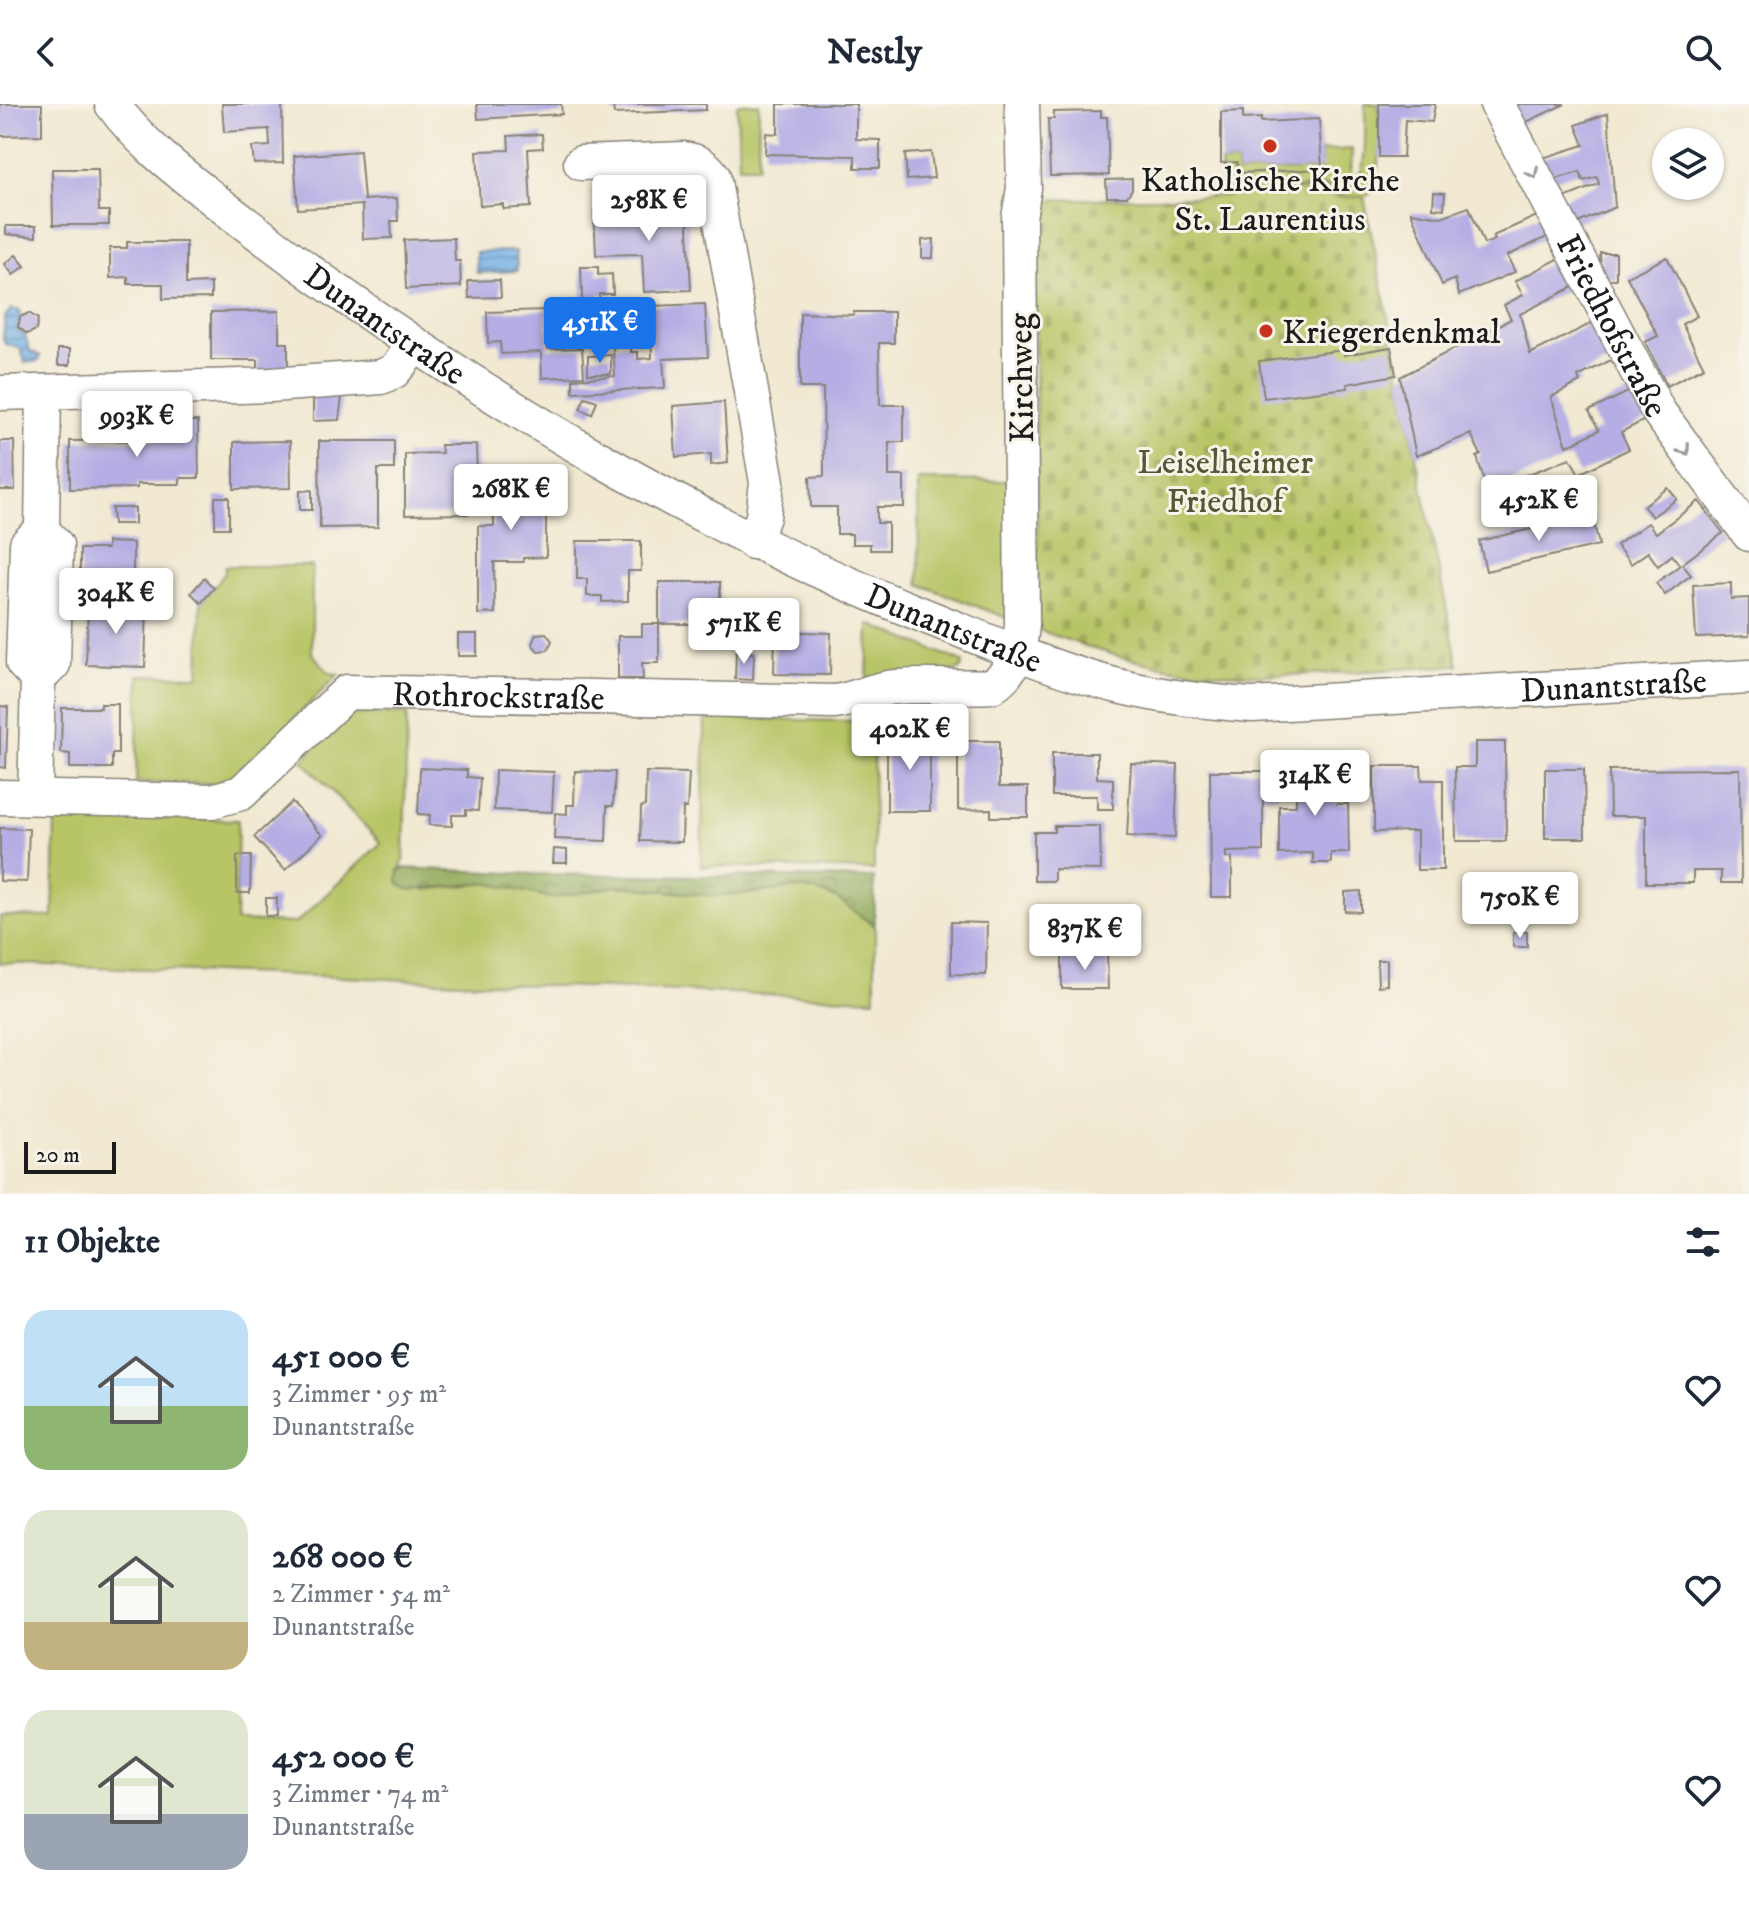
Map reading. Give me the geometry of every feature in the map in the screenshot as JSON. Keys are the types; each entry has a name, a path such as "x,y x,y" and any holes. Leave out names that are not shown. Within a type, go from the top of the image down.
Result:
{"street":[{"name":"Dunantstraße","path":"112,104 147,145 265,239 415,346 530,420 686,509 753,542 863,592 1019,653 1122,687 1210,702 1252,705 1749,677"},
{"name":"Kirchweg","path":"1019,653 1022,624 1019,233 1024,188 1022,104"},
{"name":"Friedhofstraße","path":"1497,104 1658,411 1749,534"},
{"path":"581,163 684,159 707,167 713,176 767,482 763,517 753,542"},
{"path":"0,393 271,385 381,377 394,371 415,346"},
{"path":"35,797 38,679 53,664 56,545 42,530 44,392"},
{"name":"Rothrockstraße","path":"0,797 212,801 233,798 347,692 834,702 850,701 875,691 897,687 992,686 1002,679 1019,653"}],"green space":[{"path":"737,104 759,104 758,166 739,166"},
{"path":"1365,104 1379,104 1380,155 1375,183 1363,197 1336,197 1348,190 1361,170 1365,144"},
{"path":"1352,149 1351,173 1341,184 1223,196 1221,163 1237,162 1238,173 1321,169 1321,151"},
{"name":"Leiselheimer Friedhof","path":"1331,187 1336,197 1364,197 1458,665 1315,674 1208,672 1138,661 1038,630 1034,200 1208,197"},
{"path":"918,480 1011,481 1012,620 919,584"},
{"path":"225,566 312,566 312,653 329,673 339,674 236,777 215,784 136,782 139,675 199,676 201,603 225,573"},
{"path":"869,624 963,662 962,667 957,671 867,679"},
{"path":"873,707 874,870 701,866 705,718 850,721"},
{"path":"351,714 407,714 404,860 398,872 424,890 487,883 508,887 618,886 685,893 747,894 796,888 814,890 836,898 875,926 875,999 0,963 0,916 53,917 55,816 238,820 236,921 296,923 381,843 302,760"},
{"path":"402,868 534,874 874,878 875,926 836,898 814,890 796,888 716,896 618,886 552,898 487,883 411,890 400,885 397,878"}],"water":[{"path":"516,251 517,271 477,273 476,252"},
{"path":"11,309 20,311 18,330 25,335 30,351 41,356 39,361 25,363 21,349 3,340 5,317"}],"building":[{"path":"0,104 42,104 42,135 0,136"},
{"path":"222,104 282,104 283,163 254,164 252,147 270,146 269,129 224,132"},
{"path":"477,104 561,104 562,114 478,119"},
{"path":"613,104 706,104 706,110 614,114"},
{"path":"778,104 856,104 856,139 880,140 880,168 855,168 855,156 765,154 766,133 778,134"},
{"path":"1379,104 1435,104 1432,122 1405,120 1403,157 1379,157"},
{"path":"1507,104 1565,104 1518,126"},
{"path":"1101,111 1101,117 1107,117 1109,175 1050,176 1048,119 1054,119 1054,112"},
{"name":"Katholische Kirche St. Laurentius","path":"1243,111 1243,119 1261,118 1261,122 1319,119 1322,169 1238,173 1237,162 1221,163 1221,112"},
{"path":"1608,113 1615,207 1571,226 1557,201 1599,184 1597,177 1583,181 1580,172 1546,182 1536,160 1584,145 1576,125"},
{"path":"542,134 543,148 528,149 531,207 503,209 503,204 480,206 477,151 509,150 508,136"},
{"path":"360,151 364,200 397,198 398,221 391,221 392,238 363,239 362,205 298,209 294,156"},
{"path":"931,152 934,178 907,180 905,154"},
{"path":"52,169 98,169 99,211 109,211 109,225 53,225"},
{"path":"1132,179 1132,189 1127,197 1107,197 1106,180"},
{"path":"1434,192 1445,193 1444,209 1433,208"},
{"path":"687,206 691,290 644,292 642,254 596,255 594,210"},
{"path":"1469,207 1484,244 1495,240 1493,236 1539,215 1549,236 1507,256 1515,272 1459,295 1455,279 1442,285 1411,212 1441,217"},
{"path":"6,226 36,226 36,237 6,234"},
{"path":"454,238 455,261 460,261 461,286 406,289 404,240"},
{"path":"934,239 933,258 922,258 922,240"},
{"path":"127,242 186,242 186,284 211,283 211,298 163,299 163,284 128,284 128,277 110,278 110,248 127,248"},
{"path":"1600,253 1616,253 1616,279 1601,279"},
{"path":"16,255 25,266 13,275 5,264"},
{"path":"1667,257 1697,316 1682,324 1704,367 1667,386 1645,342 1658,336 1627,277"},
{"path":"1560,258 1575,286 1520,314 1530,354 1594,322 1613,359 1578,377 1580,382 1551,397 1567,446 1599,430 1589,411 1630,391 1645,420 1621,432 1629,449 1579,474 1570,458 1487,490 1477,457 1481,455 1471,434 1416,456 1400,377 1511,319 1504,305 1523,295 1515,281"},
{"path":"581,267 598,267 598,275 612,274 613,294 599,294 600,327 583,327"},
{"path":"500,280 501,297 469,298 468,281"},
{"path":"705,304 708,357 663,359 665,388 573,392 573,379 615,376 613,346 631,345 631,352 638,352 638,359 652,358 650,306"},
{"path":"546,310 548,349 582,348 584,376 542,378 541,352 501,354 500,342 488,343 487,312"},
{"path":"279,311 279,343 288,343 288,372 258,372 258,360 211,360 211,312"},
{"path":"854,312 894,312 894,343 879,343 880,405 904,405 904,442 889,442 889,476 904,476 904,507 877,507 877,523 888,523 888,550 870,550 870,544 852,544 852,534 837,534 837,507 811,507 810,477 824,476 823,388 800,388 800,313 854,315"},
{"path":"29,313 38,319 36,330 27,334 18,327 20,317"},
{"path":"1391,347 1396,375 1347,384 1348,388 1264,398 1259,361 1343,350 1344,355"},
{"path":"58,349 70,349 70,365 58,365"},
{"path":"611,355 611,374 588,374 588,356"},
{"path":"313,389 343,389 339,420 313,421"},
{"path":"585,397 597,401 592,414 580,409"},
{"path":"724,402 728,463 711,465 711,454 676,457 673,406"},
{"path":"198,421 199,478 180,478 180,484 137,484 137,488 70,489 70,441 155,440 154,422"},
{"path":"0,441 14,441 15,490 0,490"},
{"path":"290,441 291,488 234,489 234,442"},
{"path":"319,441 394,441 394,469 378,469 378,527 320,528"},
{"path":"441,445 476,445 477,476 467,476 468,514 405,515 405,454 442,453"},
{"path":"493,478 546,478 546,557 523,558 523,562 494,562 495,613 478,614 478,526 494,526"},
{"path":"1668,488 1677,499 1652,517 1643,506"},
{"path":"312,490 312,510 300,510 300,491"},
{"path":"215,497 229,497 229,528 215,528"},
{"path":"1699,501 1723,533 1682,564 1691,575 1665,595 1656,583 1680,565 1672,555 1658,566 1648,552 1631,564 1616,545 1648,523 1656,533"},
{"path":"112,508 135,508 135,524 113,524"},
{"path":"1592,515 1599,545 1486,571 1479,541"},
{"path":"577,541 641,541 641,571 628,571 628,601 602,602 602,596 587,596 587,579 577,579"},
{"path":"107,542 133,543 133,586 167,586 167,603 120,603 120,586 80,585 80,549 107,549"},
{"path":"204,578 214,588 201,603 191,593"},
{"path":"659,582 720,582 720,624 659,624"},
{"path":"1731,583 1731,599 1749,598 1749,636 1696,638 1693,585"},
{"path":"88,605 147,607 145,667 86,665"},
{"path":"642,624 659,624 659,663 642,663 643,679 618,679 618,636 642,636"},
{"path":"775,631 831,633 830,675 774,674"},
{"path":"546,633 552,641 548,650 538,651 532,644 536,634"},
{"path":"458,634 477,634 477,656 458,656"},
{"path":"736,652 754,653 753,680 735,679"},
{"path":"101,704 118,704 118,754 112,754 112,768 70,768 70,754 61,753 62,708 101,708"},
{"path":"0,706 8,707 6,768 0,767"},
{"path":"887,737 943,737 943,754 930,754 930,811 887,811"},
{"path":"958,741 999,741 999,787 1028,787 1028,817 991,817 991,809 958,810"},
{"path":"1475,742 1505,742 1506,841 1456,841 1455,767 1475,767"},
{"path":"1052,753 1097,753 1097,778 1113,779 1113,809 1097,809 1097,796 1052,796"},
{"path":"1131,763 1178,765 1175,838 1127,836"},
{"path":"1374,766 1421,766 1422,780 1443,780 1443,870 1417,870 1417,831 1374,832"},
{"path":"420,768 467,770 467,777 480,778 478,811 466,810 466,815 452,815 452,826 429,825 430,815 418,814"},
{"path":"1545,769 1584,769 1585,838 1545,838"},
{"path":"1740,769 1741,883 1721,883 1721,871 1693,871 1693,883 1646,883 1646,816 1610,816 1609,770"},
{"path":"495,770 554,772 552,812 494,810"},
{"path":"1337,770 1337,804 1348,804 1349,853 1331,853 1331,863 1313,863 1313,853 1279,854 1279,806 1296,806 1296,771"},
{"path":"575,771 615,772 613,806 607,806 606,841 554,839 555,813 567,814 567,805 574,805"},
{"path":"1210,771 1278,771 1278,796 1263,796 1263,851 1226,852 1226,858 1232,858 1232,897 1211,897"},
{"path":"646,772 689,773 687,808 683,808 682,842 640,841"},
{"path":"292,802 322,835 285,870 254,837"},
{"path":"1054,826 1100,826 1101,870 1054,869 1054,881 1034,881 1034,832 1054,832"},
{"path":"0,828 29,829 27,882 0,881"},
{"path":"554,849 567,850 567,863 553,863"},
{"path":"237,856 251,856 250,893 237,893"},
{"path":"1361,891 1361,912 1345,911 1345,892"},
{"path":"266,898 277,898 277,916 266,916"},
{"path":"951,922 987,923 986,975 951,974"},
{"path":"1513,932 1527,932 1527,947 1513,947"},
{"path":"1062,954 1107,954 1108,989 1062,989"},
{"path":"1377,960 1387,960 1387,985 1378,986"}],"place":[{"name":"Katholische Kirche St. Laurentius","path":"1270,146"},
{"name":"Kriegerdenkmal","path":"1266,331"}]}
